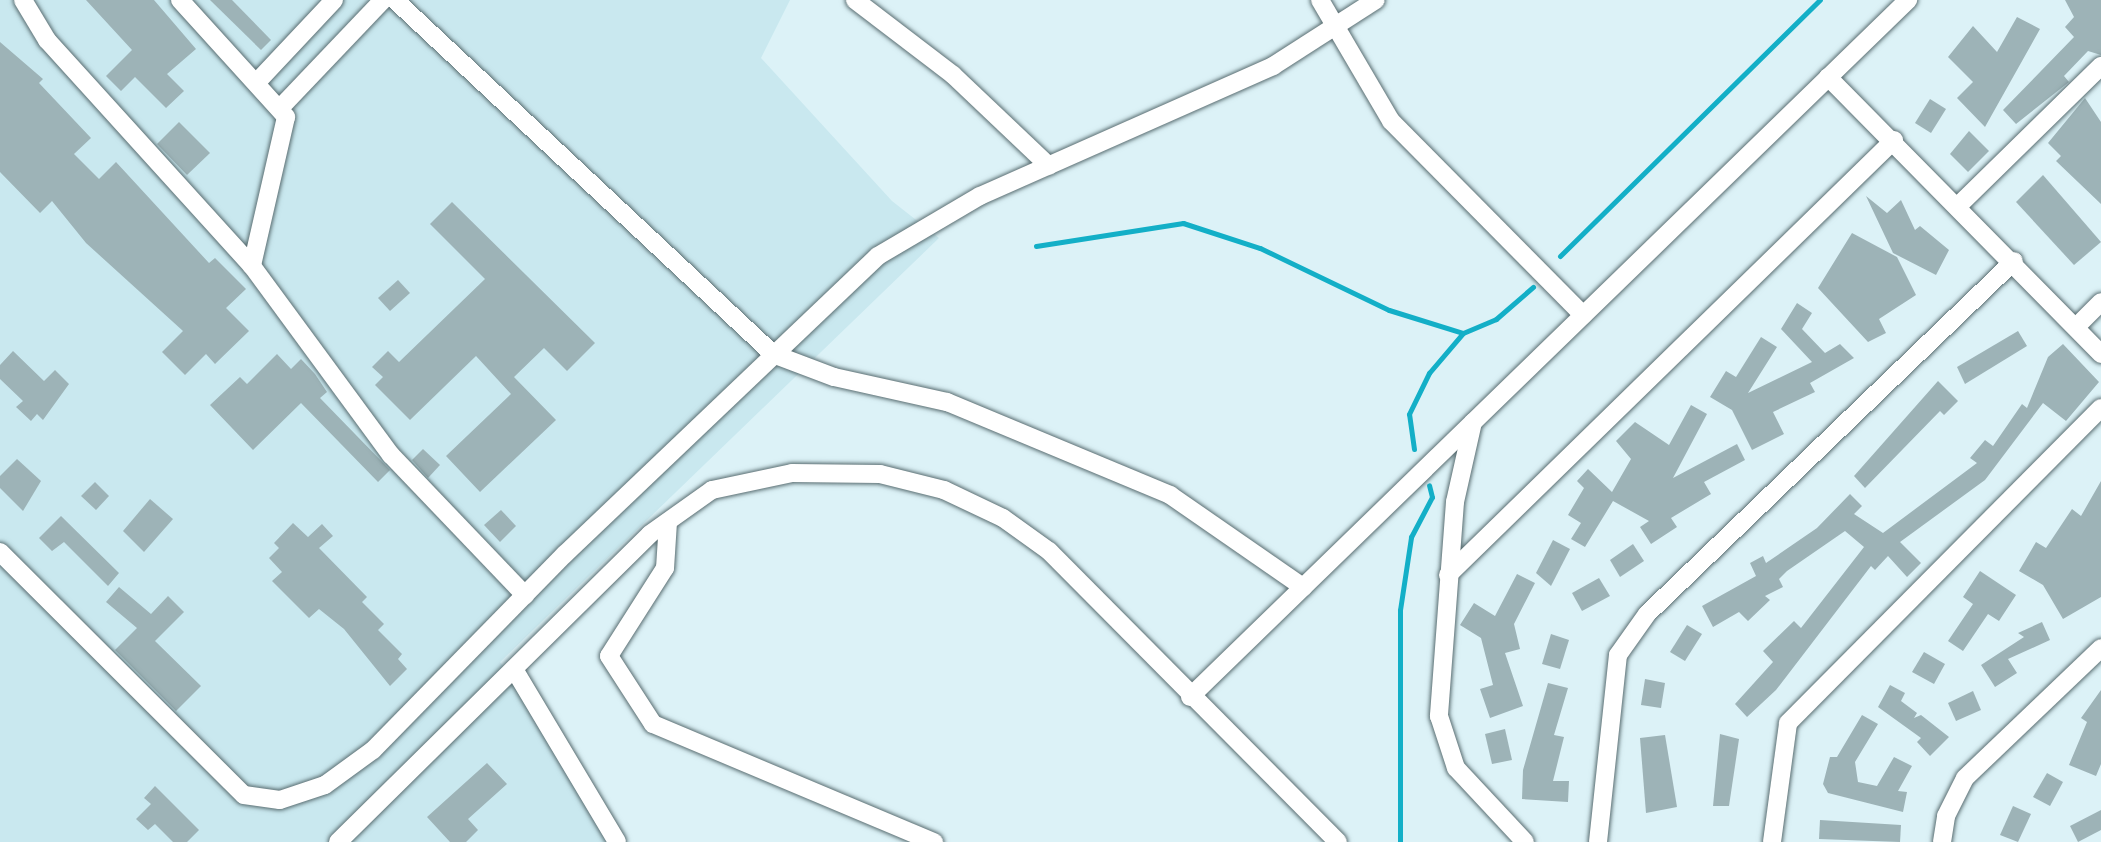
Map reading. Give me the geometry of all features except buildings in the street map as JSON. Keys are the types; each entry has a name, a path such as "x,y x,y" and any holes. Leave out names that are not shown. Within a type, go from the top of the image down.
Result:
{"street":[{"path":"23,0 47,40 252,266 391,455 525,595"},
{"path":"180,0 282,106 286,137 252,266"},
{"path":"258,81 334,0"},
{"path":"282,106 383,0"},
{"path":"395,0 773,354 834,377 947,402 1170,495 1303,587"},
{"path":"855,0 953,75 1049,166"},
{"path":"1320,0 1333,30 1391,121 1583,315"},
{"path":"0,552 244,795 280,800 325,785 373,750 525,595 878,256 980,196 1273,66 1376,0"},
{"path":"1191,697 1908,0"},
{"path":"1959,205 2101,66"},
{"path":"1828,78 1959,205 2101,354"},
{"path":"1448,575 1894,140"},
{"path":"1598,842 1618,655 1647,614 2014,261"},
{"path":"2076,327 2101,302"},
{"path":"1772,842 1788,723 2101,408"},
{"path":"1473,422 1455,502 1439,716 1445,746 1456,768 1525,842"},
{"path":"338,842 513,669 668,522 712,490 792,473 880,474 944,490 1003,518 1049,551 1191,697 1338,842"},
{"path":"668,522 665,568 609,656 653,724 855,814 934,842"},
{"path":"1942,842 1945,816 1965,778 2101,648"},
{"path":"513,669 617,842"}],"shaded area":[{"path":"0,0 790,0 761,58 892,201 939,238 500,662 562,738 618,842 0,842"}],"waterway":[{"path":"1560,256 1820,0"},
{"path":"1036,246 1183,223 1260,248 1389,310 1463,333 1496,319 1533,287"},
{"path":"1414,449 1409,414 1429,373 1463,333"},
{"path":"1400,842 1400,610 1411,537 1432,497 1429,485"}]}
